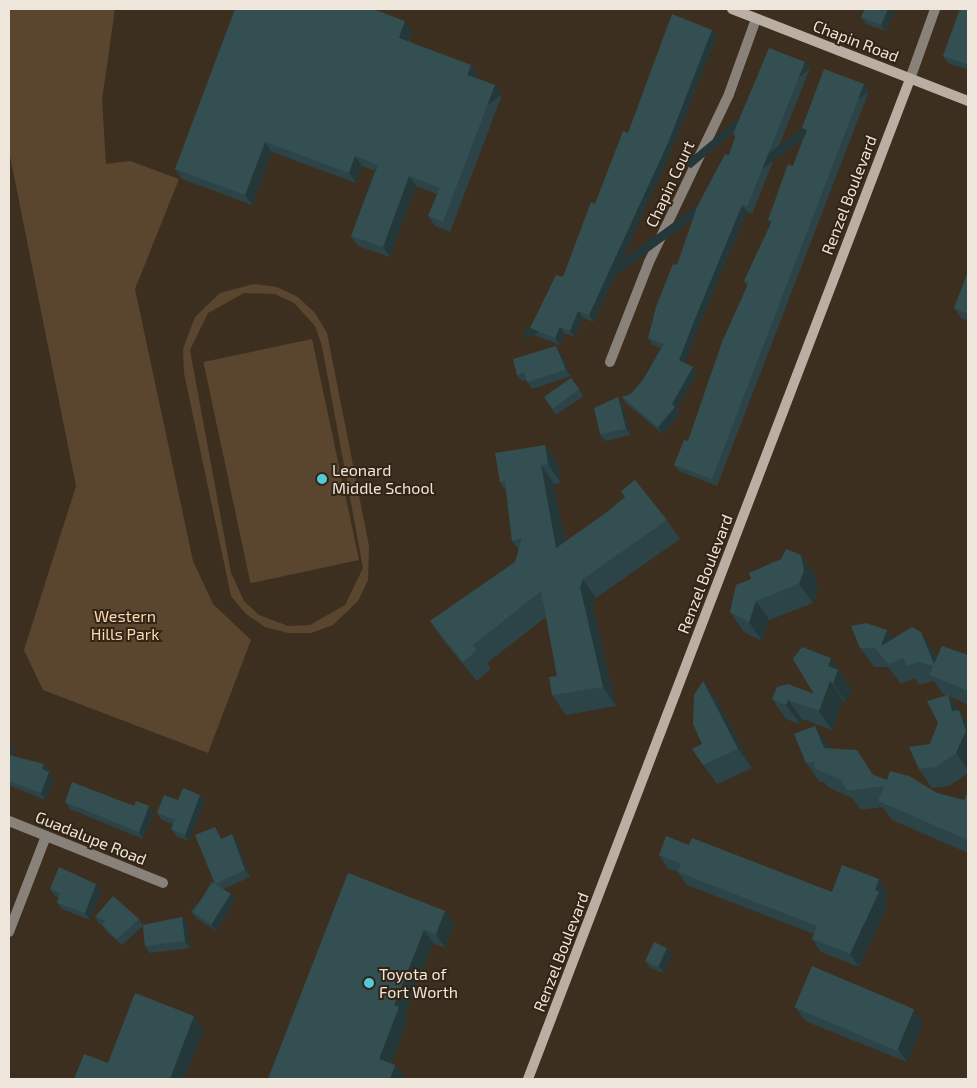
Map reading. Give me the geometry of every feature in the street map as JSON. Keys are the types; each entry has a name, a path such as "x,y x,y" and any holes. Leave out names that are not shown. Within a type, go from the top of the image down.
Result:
{"street":[{"name":"Chapin Road","path":"732,9 968,101"},
{"path":"910,79 934,9"},
{"name":"Chapin Court","path":"610,362 649,262 729,94 756,19"},
{"name":"Renzel Boulevard","path":"528,1079 910,79"},
{"name":"Guadalupe Road","path":"9,821 163,882"},
{"path":"9,932 46,836"}],"green space":[{"name":"Western Hills Park","path":"9,9 115,9 102,100 106,164 130,161 179,179 135,289 193,561 213,604 251,640 208,753 43,690 24,650 76,486 9,151"},
{"path":"254,284 277,287 298,297 315,313 327,333 369,546 368,580 358,601 333,625 311,633 288,633 265,627 246,614 231,596 184,373 183,349 195,317 220,293","holes":["244,293 275,294 294,303 315,326 322,346 363,568 345,605 310,625 288,626 259,615 244,601 231,573 190,350 208,313"]},
{"path":"312,339 359,560 250,583 203,362"}],"building":[{"path":"235,9 373,9 405,21 399,38 471,65 467,75 495,85 443,222 428,216 440,188 409,176 383,247 351,236 378,165 355,156 349,173 265,142 245,195 175,169"},
{"path":"865,9 888,9 881,25 861,17"},
{"path":"960,9 968,9 968,65 943,56"},
{"path":"672,14 712,30 668,143 589,315 578,311 570,331 560,327 555,338 530,328 556,275 563,277 591,202 595,204 623,131 628,133"},
{"path":"769,48 805,62 747,207 742,205 679,360 693,367 672,404 675,407 658,427 622,397 631,394 643,380 664,344 648,338 656,307 673,264 677,265 697,207 725,154 729,155 736,135 733,134"},
{"path":"824,69 864,84 712,479 674,465 684,440 688,441 722,342 749,282 744,281 772,221 768,220 788,164 793,166 807,130 802,128"},
{"path":"968,272 968,314 954,308"},
{"path":"556,346 566,370 527,382 524,372 517,375 513,359"},
{"path":"571,378 579,389 553,409 544,397"},
{"path":"618,397 626,429 600,434 594,408"},
{"path":"545,445 548,464 541,465 556,548 625,497 621,491 635,480 667,520 583,579 580,587 603,687 552,695 549,677 557,676 541,591 473,645 477,650 463,662 430,621 515,562 522,538 512,541 505,481 500,482 495,453"},
{"path":"786,549 801,555 804,571 799,584 756,601 749,622 730,612 736,585 751,579 749,573 781,559"},
{"path":"866,623 887,630 881,646 912,627 921,632 934,664 942,646 968,655 968,691 930,675 933,666 918,662 907,666 903,658 888,664 875,648 860,648 851,626"},
{"path":"802,647 831,658 828,666 838,670 833,683 830,681 819,711 788,700 786,705 772,699 777,687 788,684 814,694 793,659"},
{"path":"703,681 738,749 703,765 692,749 702,744 693,724 694,695"},
{"path":"948,695 952,711 959,710 966,731 956,753 936,767 919,769 909,747 930,744 938,723 927,701"},
{"path":"815,726 824,748 857,750 873,775 887,780 890,771 909,776 937,793 964,800 968,791 968,840 878,801 884,786 847,791 841,780 814,768 815,762 806,763 794,734"},
{"path":"9,755 44,764 42,769 49,772 41,793 9,781"},
{"path":"72,782 134,806 136,801 149,806 139,832 65,802"},
{"path":"183,788 200,795 185,835 171,829 175,820 157,813 164,795 178,800"},
{"path":"215,827 221,839 232,834 245,870 215,884 195,835"},
{"path":"666,836 689,845 692,838 832,892 842,865 879,879 875,890 879,892 850,954 812,939 817,926 678,872 681,864 659,855"},
{"path":"59,867 96,884 85,913 57,903 60,893 50,889"},
{"name":"Toyota of Fort Worth","path":"348,873 445,911 436,934 424,930 394,1005 399,1007 379,1059 395,1065 390,1079 268,1079"},
{"path":"212,882 231,894 212,924 193,913"},
{"path":"113,896 139,919 117,939 102,925 106,921 95,917"},
{"path":"182,917 185,941 145,946 143,925"},
{"path":"654,942 667,948 658,967 645,961"},
{"path":"812,966 914,1009 897,1051 794,1007"},
{"path":"135,993 194,1016 170,1079 74,1079 84,1054 108,1063"}],"place":[{"name":"Leonard Middle School","path":"322,479"},
{"name":"Toyota of Fort Worth","path":"369,983"}]}
